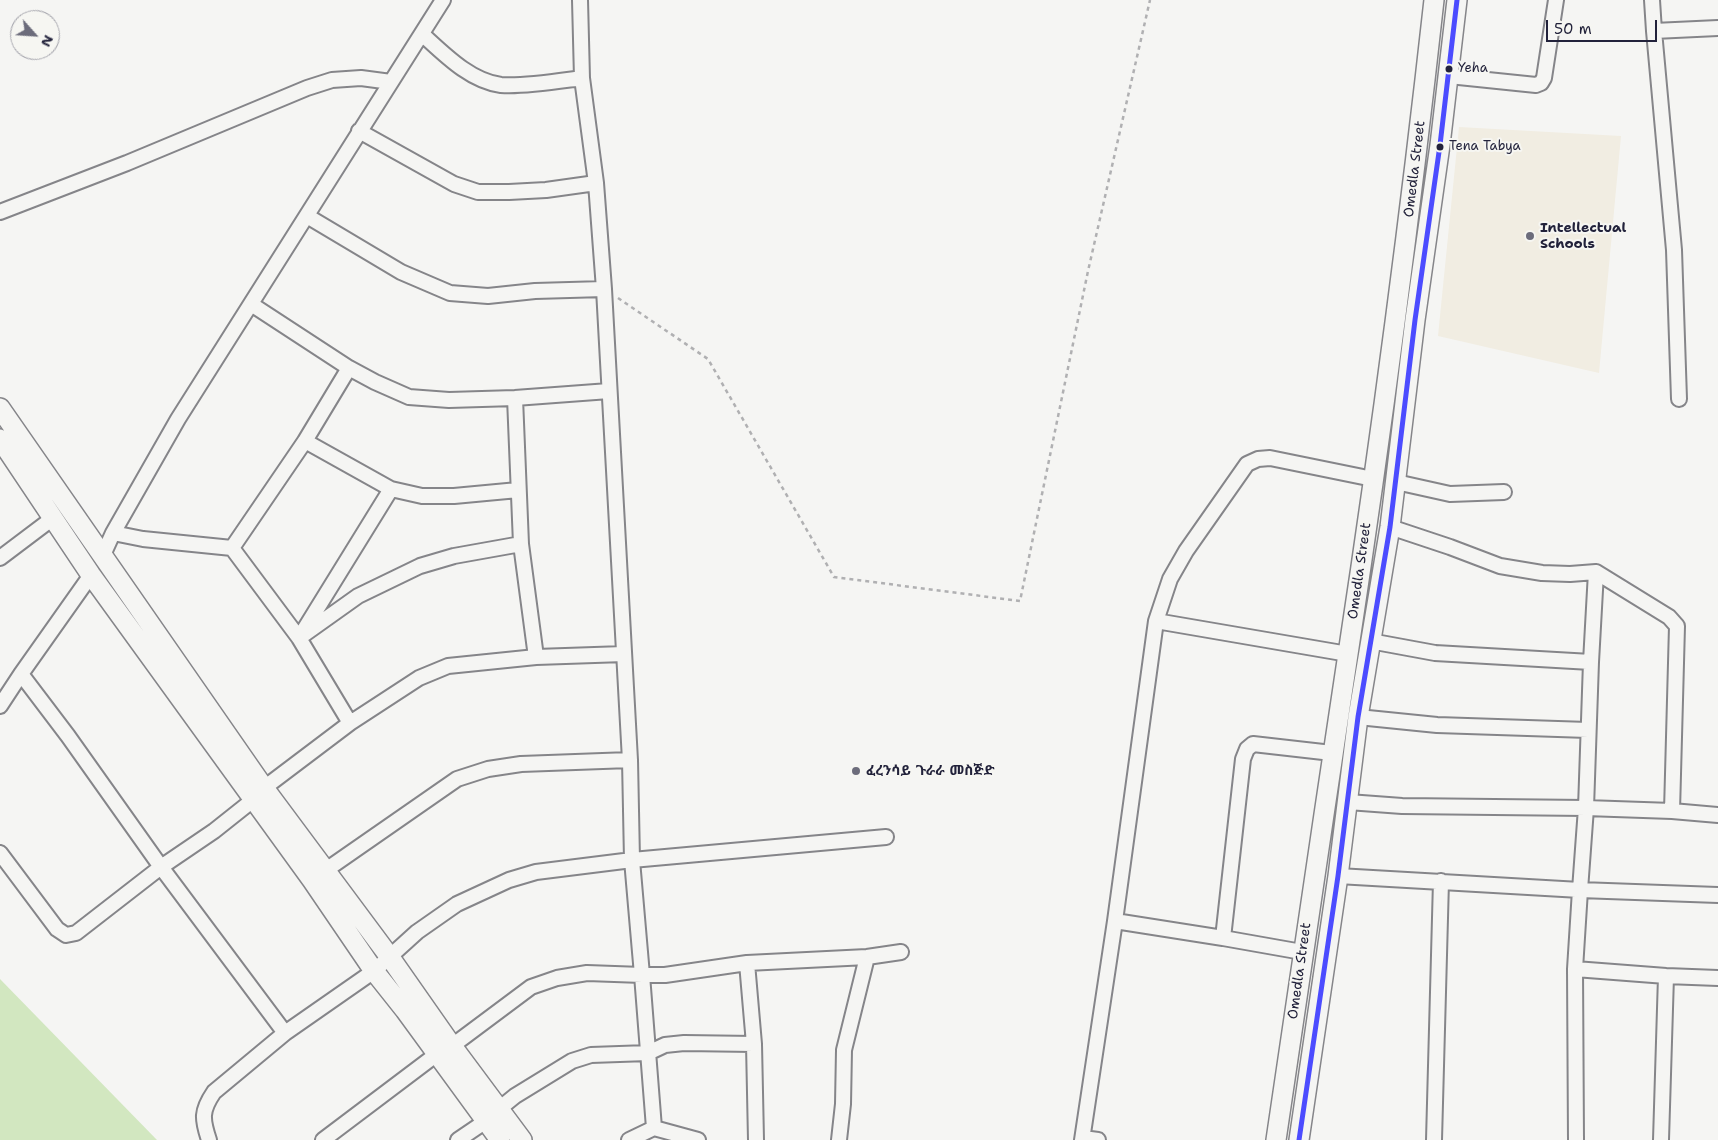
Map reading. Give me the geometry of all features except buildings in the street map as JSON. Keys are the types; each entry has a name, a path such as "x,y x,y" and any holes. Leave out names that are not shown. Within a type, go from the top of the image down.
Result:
{"main road":[{"name":"Omedla Street","path":"1276,1140 1302,952 1348,654 1395,328 1434,0"},
{"name":"Omedla Street","path":"1299,1140 1338,876 1358,717 1390,527 1457,0"},
{"path":"1418,144 1440,145"},
{"path":"0,408 103,555 259,794 312,880 374,971 444,1050 492,1115 522,1140"},
{"path":"0,439 91,575 259,794 326,870 389,956 444,1050"},
{"path":"73,548 88,534"},
{"path":"492,1115 500,1140"}],"street":[{"path":"103,555 113,533 178,419 335,174 358,132 443,0"},
{"path":"580,0 582,78 596,183 604,289 630,760 632,860 654,1128"},
{"path":"1448,76 1541,83 1544,78 1556,0"},
{"path":"1652,0 1674,250 1680,399"},
{"path":"1654,31 1718,28"},
{"path":"422,34 465,69 484,80 502,85 582,78"},
{"path":"0,212 127,163 307,88 332,80 361,78 391,82"},
{"path":"358,132 454,184 478,192 518,192 596,183"},
{"path":"307,216 400,272 450,293 488,296 535,291 604,289"},
{"path":"251,304 349,368 409,397 448,400 515,398 609,391"},
{"path":"232,548 305,441 349,368"},
{"path":"515,398 521,544 536,657"},
{"path":"305,441 392,489 422,496 454,496 518,490"},
{"path":"1098,1140 1083,1139 1156,621 1170,579 1186,551 1247,464 1258,459 1270,458 1373,479"},
{"path":"1396,482 1450,494 1504,492"},
{"path":"299,638 392,489"},
{"path":"0,558 53,518"},
{"path":"1390,527 1450,546 1500,566 1570,574 1596,572 1669,617 1677,626 1672,812"},
{"path":"113,533 232,548 299,638 350,723"},
{"path":"299,638 358,596 420,566 454,556 521,544"},
{"path":"1576,1140 1575,969 1586,808 1596,572"},
{"path":"0,706 91,575"},
{"path":"1156,621 1348,654"},
{"path":"1370,642 1435,653 1591,662"},
{"path":"0,853 57,929 66,935 76,933 161,867 214,831 350,723 418,678 448,666 536,657 624,654"},
{"path":"21,674 284,1032"},
{"path":"1358,717 1437,725 1588,730"},
{"path":"1223,938 1243,759 1247,749 1253,744 1332,753"},
{"path":"326,870 458,779 488,769 521,764 630,760"},
{"path":"1348,802 1402,806 1586,808 1718,815"},
{"path":"208,1140 202,1120 206,1104 214,1092 284,1032 374,971 417,932 457,904 509,880 536,872 632,860 886,837"},
{"path":"1338,876 1580,890 1718,895"},
{"path":"1434,1140 1441,882"},
{"path":"1115,920 1302,952"},
{"path":"323,1140 531,986 557,978 588,973 665,975 746,963 867,957 901,952"},
{"path":"839,1140 843,1104 844,1050 867,957"},
{"path":"746,963 754,1044 756,1140"},
{"path":"1575,969 1718,978"},
{"path":"1661,1140 1666,976"},
{"path":"458,1140 515,1096 572,1061 591,1055 648,1053 665,1045 684,1043 754,1044"},
{"path":"629,1140 654,1128 698,1140"}],"path":[{"path":"604,289 708,359 834,577 1020,601 1088,271 1150,0"}],"shaded area":[{"name":"Intellectual Schools","path":"1459,127 1621,136 1599,373 1438,336"}],"green space":[{"path":"0,979 157,1140 0,1140"}],"transit line":[{"path":"1299,1140 1338,876 1358,717 1390,527 1457,0"}],"place":[{"name":"Yeha","path":"1449,69"},
{"name":"Tena Tabya","path":"1440,147"},
{"name":"Intellectual Schools","path":"1530,236"},
{"name":"ፈረንሳይ ጉራራ መስጅድ","path":"856,771"}]}
